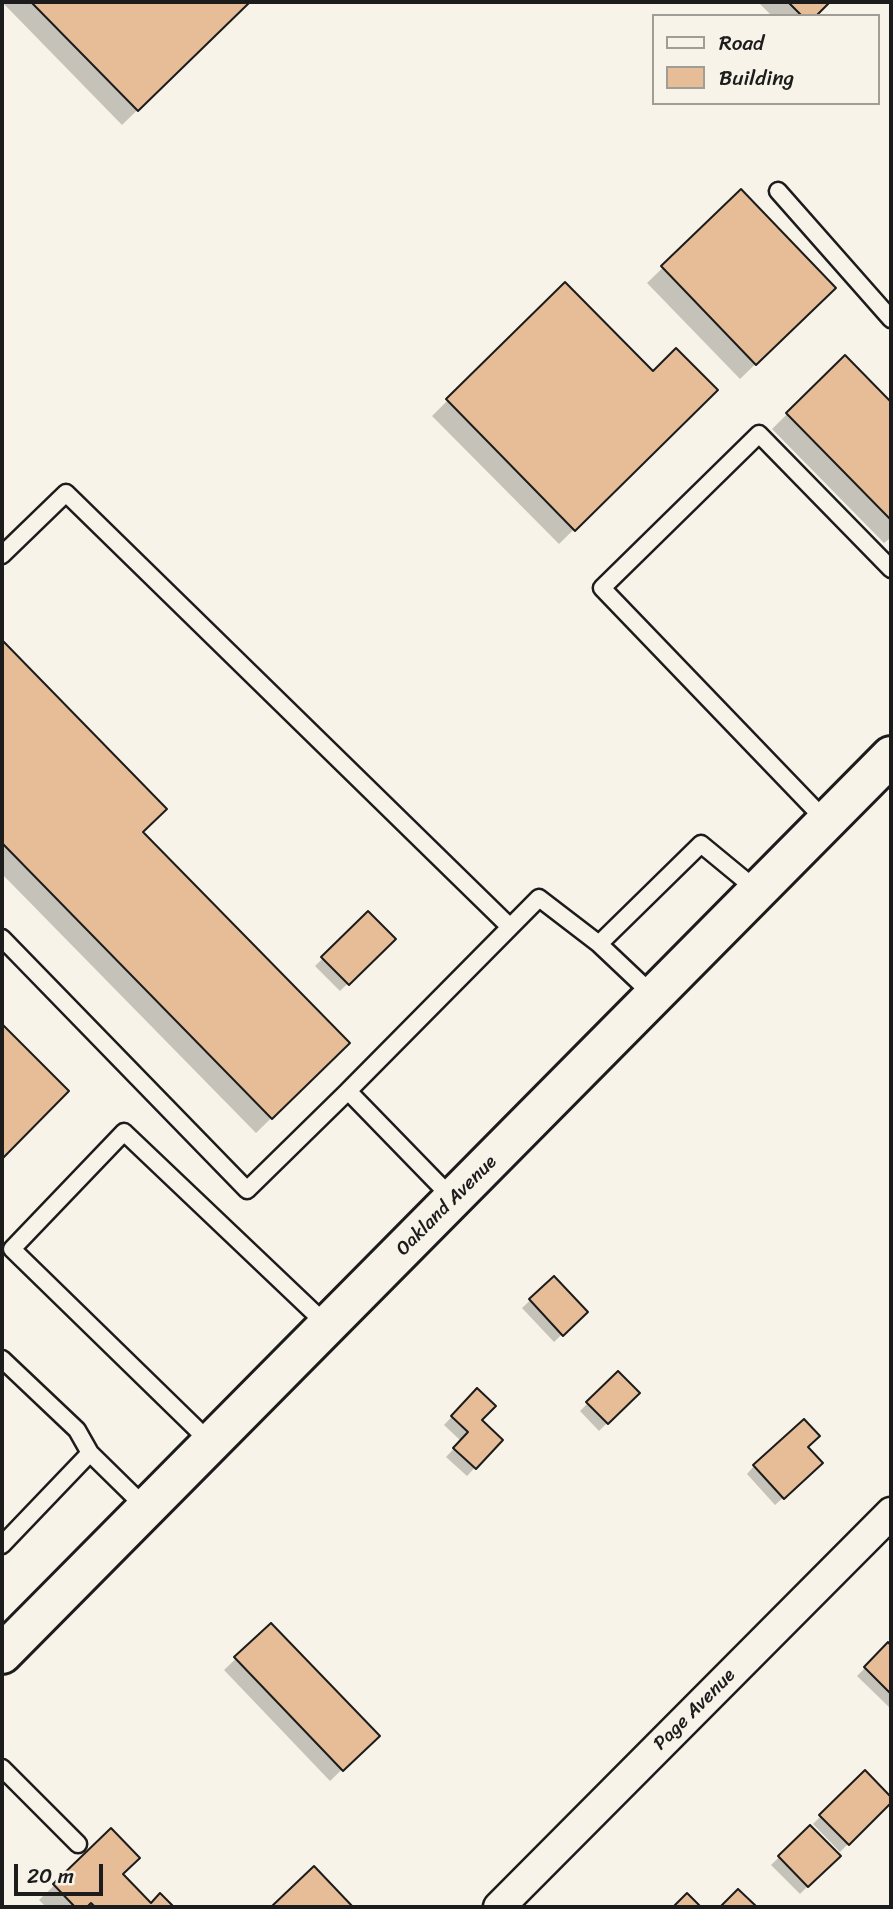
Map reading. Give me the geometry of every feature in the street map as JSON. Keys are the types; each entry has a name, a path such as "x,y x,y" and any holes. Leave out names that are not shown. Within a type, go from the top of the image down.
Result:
{"street":[{"name":"Oakland Avenue","path":"5,1645 147,1509 891,756"},
{"name":"Page Avenue","path":"499,1907 891,1513"}],"lane":[{"path":"778,191 891,319"},
{"path":"827,821 602,588 759,434 891,569"},
{"path":"2,555 66,493 510,927"},
{"path":"599,944 701,844 758,891"},
{"path":"2,938 247,1190 539,898 599,944 654,996"},
{"path":"348,1091 453,1199"},
{"path":"211,1444 7,1244 124,1132 328,1326"},
{"path":"2,1359 77,1430 90,1453 147,1509"},
{"path":"2,1545 90,1453"},
{"path":"2,1768 78,1844"}],"building":[{"path":"31,2 250,2 138,111"},
{"path":"788,2 830,2 818,14 800,14"},
{"path":"741,189 836,288 756,365 661,266"},
{"path":"565,282 653,371 676,348 718,390 575,531 446,399"},
{"path":"845,355 891,402 891,520 786,413"},
{"path":"2,640 167,809 143,832 350,1043 272,1119 2,843"},
{"path":"368,911 396,939 349,985 321,957"},
{"path":"2,1024 69,1091 2,1159"},
{"path":"554,1276 588,1312 563,1336 529,1299"},
{"path":"618,1371 640,1393 608,1424 586,1402"},
{"path":"477,1388 496,1406 482,1420 503,1440 476,1469 453,1448 468,1432 451,1416"},
{"path":"804,1419 820,1436 808,1447 823,1463 784,1499 753,1465"},
{"path":"271,1623 380,1736 343,1771 234,1657"},
{"path":"888,1642 891,1646 891,1694 864,1667"},
{"path":"865,1770 891,1797 891,1803 849,1845 819,1815"},
{"path":"810,1825 841,1856 808,1887 778,1856"},
{"path":"111,1828 140,1858 123,1874 151,1903 160,1893 174,1907 95,1907 91,1903 87,1907 75,1907 53,1884"},
{"path":"314,1866 353,1907 271,1907"},
{"path":"738,1889 757,1907 720,1907"},
{"path":"687,1893 701,1907 673,1907"}]}
